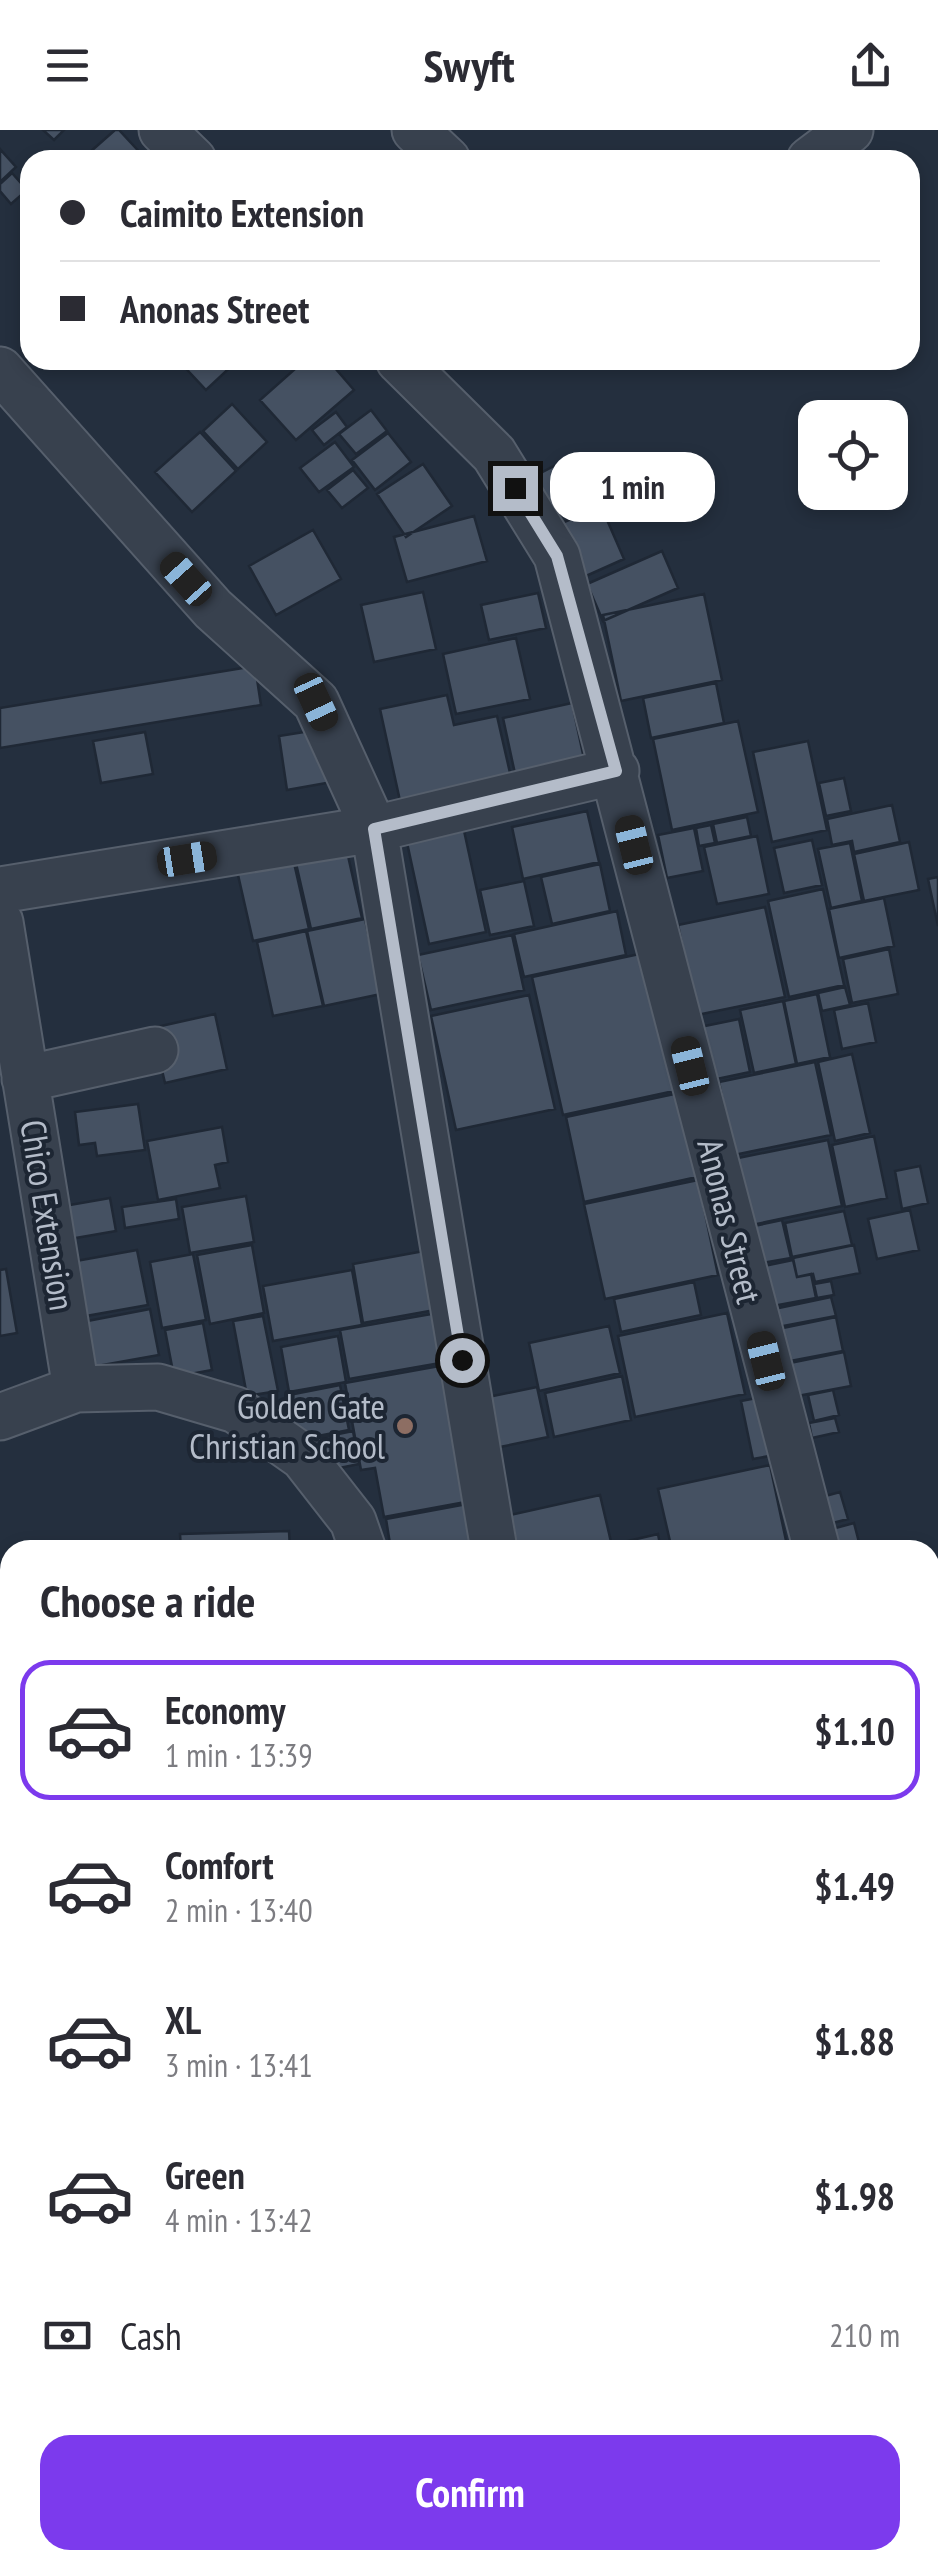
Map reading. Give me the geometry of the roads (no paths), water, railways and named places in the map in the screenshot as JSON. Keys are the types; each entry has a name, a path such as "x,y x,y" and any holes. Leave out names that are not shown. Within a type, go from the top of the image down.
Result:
{"street":[{"path":"162,130 183,150"},
{"path":"415,130 436,150"},
{"path":"823,150 850,130"},
{"path":"0,370 212,609 316,702 374,829 492,1540"},
{"name":"Anonas Street","path":"409,370 494,454 557,556 813,1540"},
{"path":"0,890 374,829 616,771"},
{"name":"Chico Extension","path":"0,922 76,1390"},
{"path":"26,1080 155,1050"},
{"path":"0,1417 76,1390 158,1387 236,1410 303,1456 353,1522 359,1540"}],"place":[{"name":"Golden Gate Christian School","path":"405,1426"}]}
